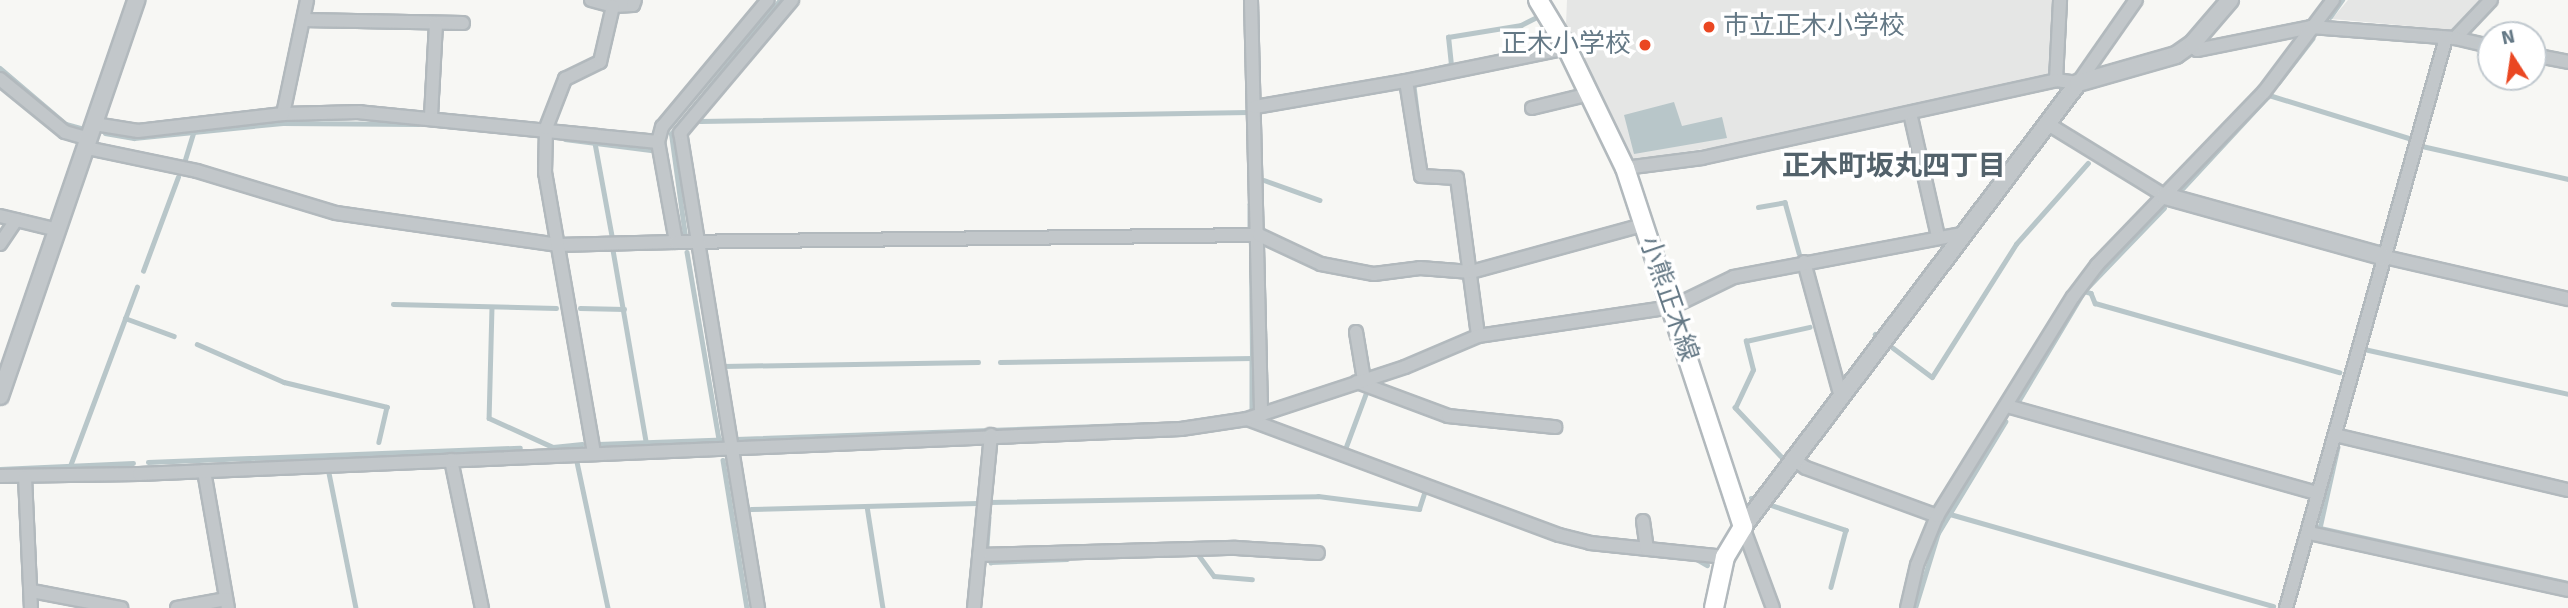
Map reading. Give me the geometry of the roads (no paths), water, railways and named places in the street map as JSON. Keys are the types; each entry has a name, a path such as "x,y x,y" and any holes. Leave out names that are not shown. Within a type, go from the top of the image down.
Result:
{"main road":[{"name":"小熊正木線","path":"1538,0 1567,48 1625,168 1743,527"},
{"path":"1714,608 1725,556 1743,527"}],"street":[{"path":"0,397 136,0"},
{"path":"283,114 307,0"},
{"path":"591,0 612,6 633,5 635,0"},
{"path":"676,242 658,142 662,127 768,0"},
{"path":"758,608 731,447 722,369 696,243 680,132 792,0"},
{"path":"1251,0 1259,235 1261,415"},
{"path":"2056,79 2060,0"},
{"path":"1773,608 1743,527 1840,394 2048,124 2136,0"},
{"path":"1625,168 1702,158 2056,79 2078,83 2176,54 2193,43 2230,0"},
{"path":"1907,608 1917,565 1937,516 2081,286 2264,92 2333,0"},
{"path":"2286,608 2385,257 2451,38 2491,0"},
{"path":"594,453 545,173 547,128 565,79 600,62 612,6"},
{"path":"303,20 463,23"},
{"path":"431,116 436,23"},
{"path":"2193,43 2197,50 2311,27 2451,38 2477,43"},
{"path":"1255,107 1406,82 1567,48"},
{"path":"2547,58 2568,62"},
{"path":"0,79 65,132 91,137 336,213 557,245 1259,235 1321,264 1352,272 1420,268 1471,272 1643,225"},
{"path":"1406,82 1421,176 1457,178 1462,237 1471,272 1478,336"},
{"path":"1532,108 1590,94"},
{"path":"1910,113 1938,236"},
{"path":"91,137 283,114 431,116 658,142"},
{"path":"2048,124 2165,196 2385,257 2568,299"},
{"path":"0,216 58,230"},
{"path":"0,244 16,220"},
{"path":"0,475 25,477 204,471 991,435 1181,429 1261,415 1478,336 1672,307 1734,277 1938,236 1962,234"},
{"path":"1804,262 1840,394"},
{"path":"1356,332 1360,381"},
{"path":"1360,381 1448,416 1555,428"},
{"path":"2007,407 2317,493"},
{"path":"1247,419 1590,543 1725,556"},
{"path":"974,608 991,435"},
{"path":"2335,435 2568,490"},
{"path":"1792,458 1806,468 1937,516"},
{"path":"452,460 482,608"},
{"path":"177,608 227,603 204,471"},
{"path":"25,477 32,591 30,608"},
{"path":"1643,521 1647,549"},
{"path":"2309,533 2568,590"},
{"path":"979,555 1236,548 1318,553"},
{"path":"32,591 121,608"}],"waterway":[{"path":"685,236 671,134 780,0"},
{"path":"2330,17 2342,0"},
{"path":"1425,71 1451,65 1448,37 1521,25 1539,16"},
{"path":"2278,83 2312,39"},
{"path":"0,68 66,124 85,129"},
{"path":"1414,86 1418,120"},
{"path":"2269,95 2412,139"},
{"path":"2183,188 2269,95"},
{"path":"700,121 1249,112"},
{"path":"105,133 134,138 282,123 418,124"},
{"path":"184,163 194,131"},
{"path":"565,139 650,150"},
{"path":"595,143 612,236"},
{"path":"2422,146 2568,179"},
{"path":"1892,347 1932,377 2016,244 2088,163"},
{"path":"143,271 178,177"},
{"path":"1264,180 1320,200"},
{"path":"1758,207 1785,202 1799,253"},
{"path":"1250,204 1250,227"},
{"path":"2019,400 2084,291 2164,208"},
{"path":"613,250 646,442"},
{"path":"687,252 719,439"},
{"path":"1000,362 1252,358 1251,263"},
{"path":"70,466 137,287"},
{"path":"2084,291 2091,293 2095,303 2339,372"},
{"path":"393,304 556,308"},
{"path":"492,307 489,418 553,447 582,444"},
{"path":"580,308 624,309"},
{"path":"125,318 174,336"},
{"path":"1782,458 1735,408 1753,370 1746,341 1809,327"},
{"path":"197,344 284,382 387,407 379,442"},
{"path":"2364,349 2568,394"},
{"path":"1252,358 1252,417"},
{"path":"723,366 978,362"},
{"path":"1344,452 1366,393"},
{"path":"1915,608 1938,533 2005,422"},
{"path":"598,444 1154,424"},
{"path":"2338,447 2320,528 2568,583"},
{"path":"148,462 520,448"},
{"path":"723,460 747,608"},
{"path":"577,462 608,608"},
{"path":"0,469 133,463"},
{"path":"329,473 356,608"},
{"path":"989,502 1318,496 1419,509 1425,490"},
{"path":"751,509 977,503"},
{"path":"1771,505 1846,530 1831,587"},
{"path":"867,506 883,608"},
{"path":"1950,514 2273,606"},
{"path":"989,517 987,547 991,562 1067,559"},
{"path":"1198,554 1214,576 1252,579"},
{"path":"1695,558 1707,565"}],"place":[{"name":"市立正木小学校","path":"1709,27"},
{"name":"正木小学校","path":"1645,45"}],"district":[{"name":"正木町坂丸四丁目","path":"1894,166"}]}
